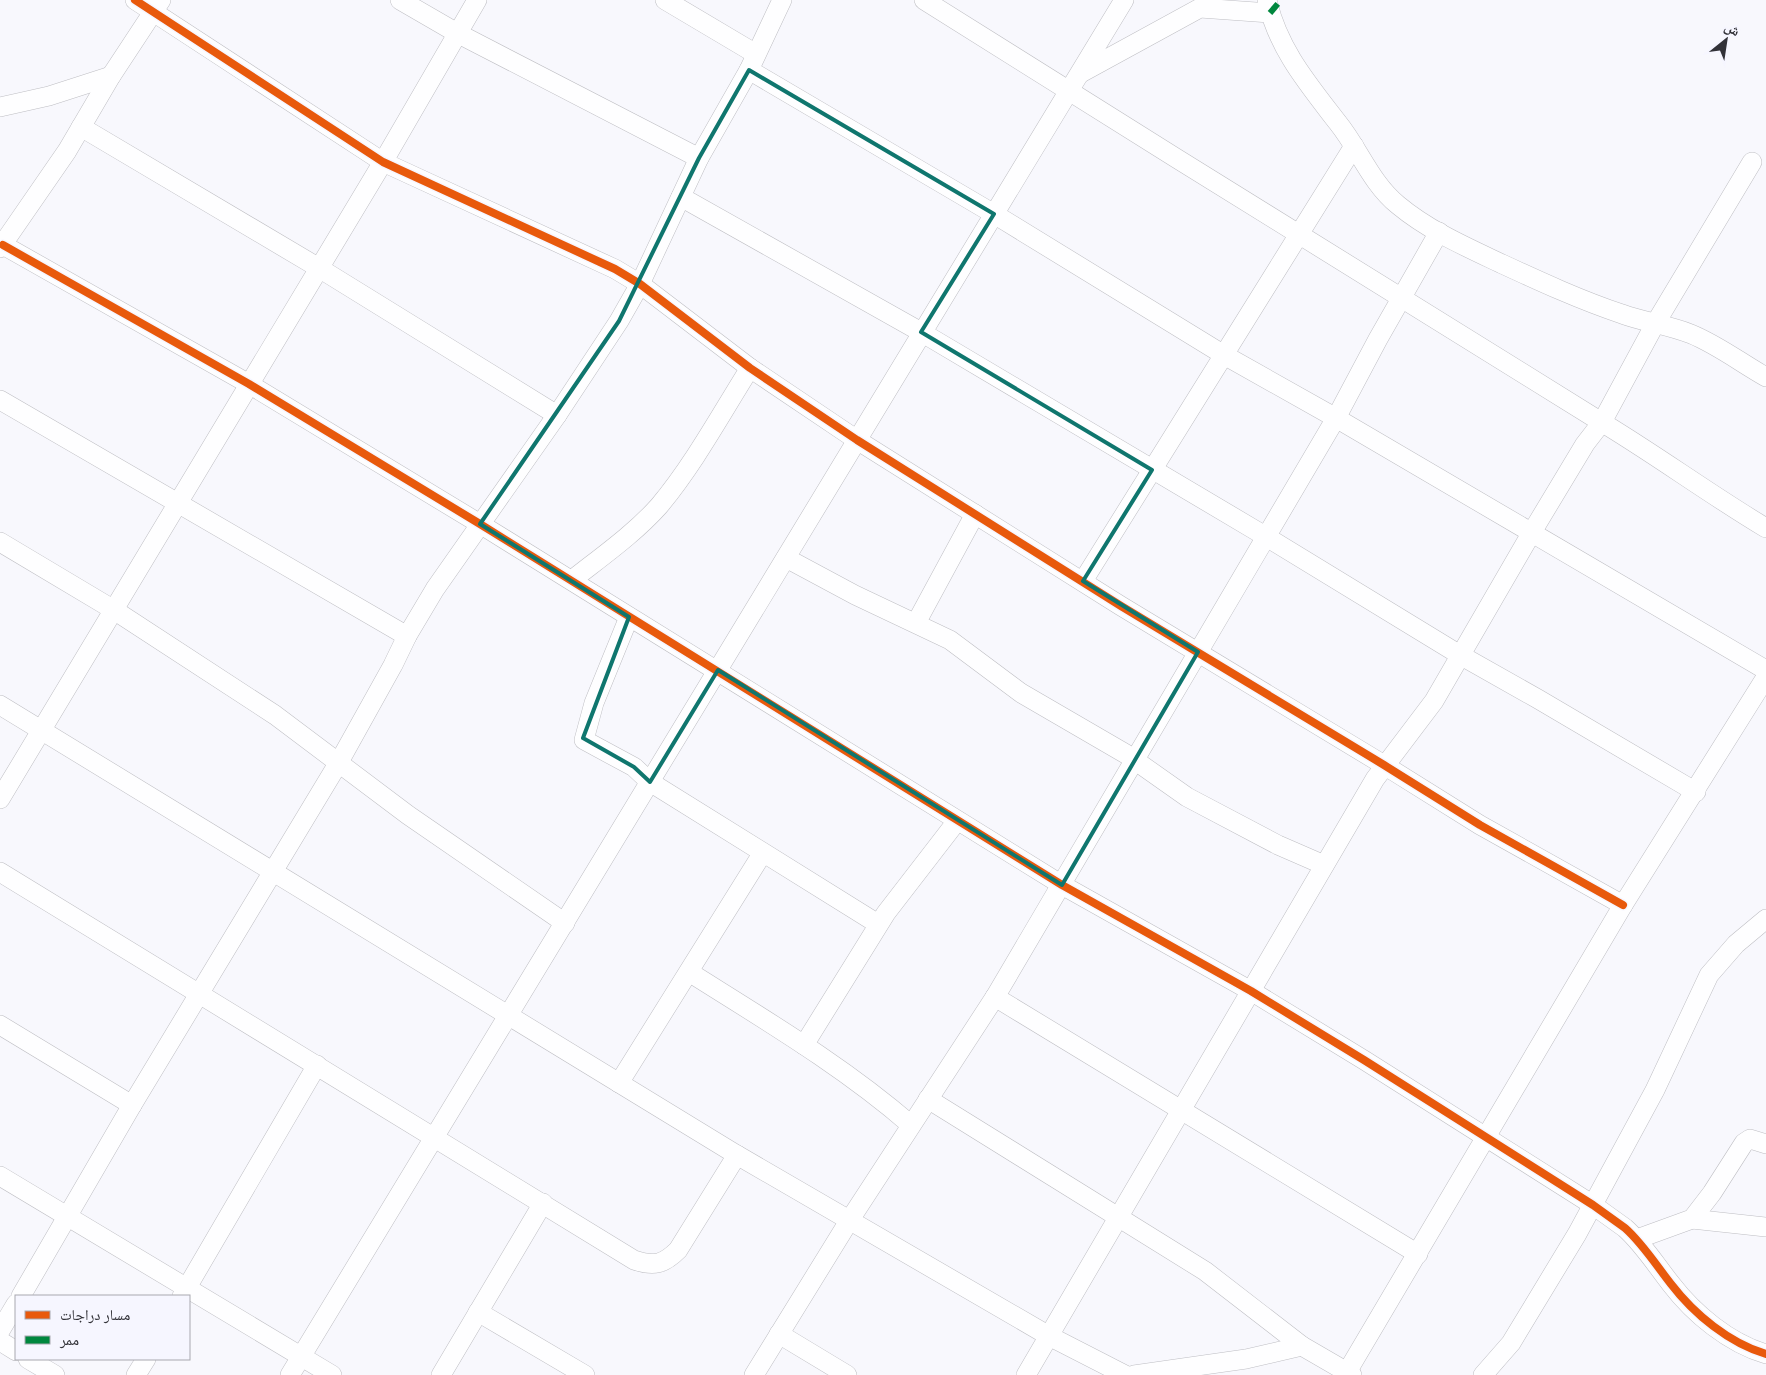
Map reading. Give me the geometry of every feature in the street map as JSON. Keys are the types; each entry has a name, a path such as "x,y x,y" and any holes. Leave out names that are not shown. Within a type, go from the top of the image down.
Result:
{"street":[{"path":"135,0 158,7 383,162 615,269 640,284 750,368 857,440 1480,825 1623,905"},
{"path":"400,0 457,33 699,158"},
{"path":"0,799 383,162 477,0"},
{"path":"665,0 752,62 994,214 1224,355 1336,418 1766,670"},
{"path":"21,1295 132,1105 339,762 407,636 435,589 557,415 619,321 640,284 699,158 752,62 782,0"},
{"path":"924,0 1401,299 1602,422 1766,528"},
{"path":"290,1375 1124,0"},
{"path":"158,7 111,76 67,151 1,246 249,384 572,580 1062,885 1251,991 1487,1138 1593,1205 1637,1239 1672,1286 1712,1325 1736,1342 1766,1354"},
{"path":"1080,74 1200,8 1268,7 1280,42 1299,73 1354,146 1386,193 1411,214 1439,232 1537,280 1622,314 1672,327 1700,338 1766,377"},
{"path":"0,107 49,96 111,76"},
{"path":"80,126 319,268 557,415"},
{"path":"1083,581 1354,146"},
{"path":"1026,1375 1324,865 1384,765 1421,720 1532,532 1586,444 1602,422 1655,324 1752,162"},
{"path":"681,197 921,332 1265,536 1460,655 1696,792"},
{"path":"754,1375 849,1221 995,997 1336,418 1439,232"},
{"path":"572,580 634,530 659,506 686,468 750,368"},
{"path":"0,400 407,636"},
{"path":"916,623 975,514"},
{"path":"0,542 114,610 275,716 408,815 565,923"},
{"path":"786,558 855,595 950,640 1044,708 1135,760 1162,781 1210,810 1324,865"},
{"path":"629,616 594,703 583,738 588,743 634,767 650,782 762,854 878,924"},
{"path":"928,1099 1119,1216 1231,1288 1302,1346 1350,1374 1418,1254 1623,905 1696,792 1766,677"},
{"path":"0,704 737,1155 1049,1336 1125,1375"},
{"path":"804,1045 878,924 923,862 957,821"},
{"path":"619,1083 762,854"},
{"path":"0,872 634,1260 648,1265 660,1264 668,1260 678,1250 737,1155"},
{"path":"1483,1375 1511,1343 1593,1205 1655,1090 1709,975 1736,944 1766,919"},
{"path":"689,972 804,1045 865,1087 911,1125"},
{"path":"995,997 1418,1254"},
{"path":"0,1025 132,1105"},
{"path":"0,1176 184,1292 317,1065"},
{"path":"1692,1219 1712,1193 1744,1143 1750,1139 1766,1144"},
{"path":"440,1375 543,1204"},
{"path":"1637,1239 1692,1219 1766,1227"},
{"path":"190,1295 332,1375"},
{"path":"0,1331 15,1306"},
{"path":"478,1312 586,1375"},
{"path":"779,1334 848,1375"},
{"path":"0,1341 15,1350"},
{"path":"1134,1375 1246,1359 1302,1346"},
{"path":"30,1360 55,1375"},
{"path":"136,1375 145,1360"}],"highlighted area":[{"path":"749,70 994,214 921,332 1152,470 1083,581 1198,652 1062,885 718,670 650,782 634,767 583,738 629,617 480,524 619,321 699,158"}],"marked path":[{"path":"1270,13 1281,0"}],"cycle path":[{"path":"135,0 383,162 615,269 640,284 750,368 857,440 1121,606 1480,825 1623,905"},
{"path":"3,245 249,384 480,524 1062,885 1251,991 1364,1060 1593,1205 1625,1228 1644,1248 1680,1295 1701,1316 1739,1343 1766,1354"}]}
